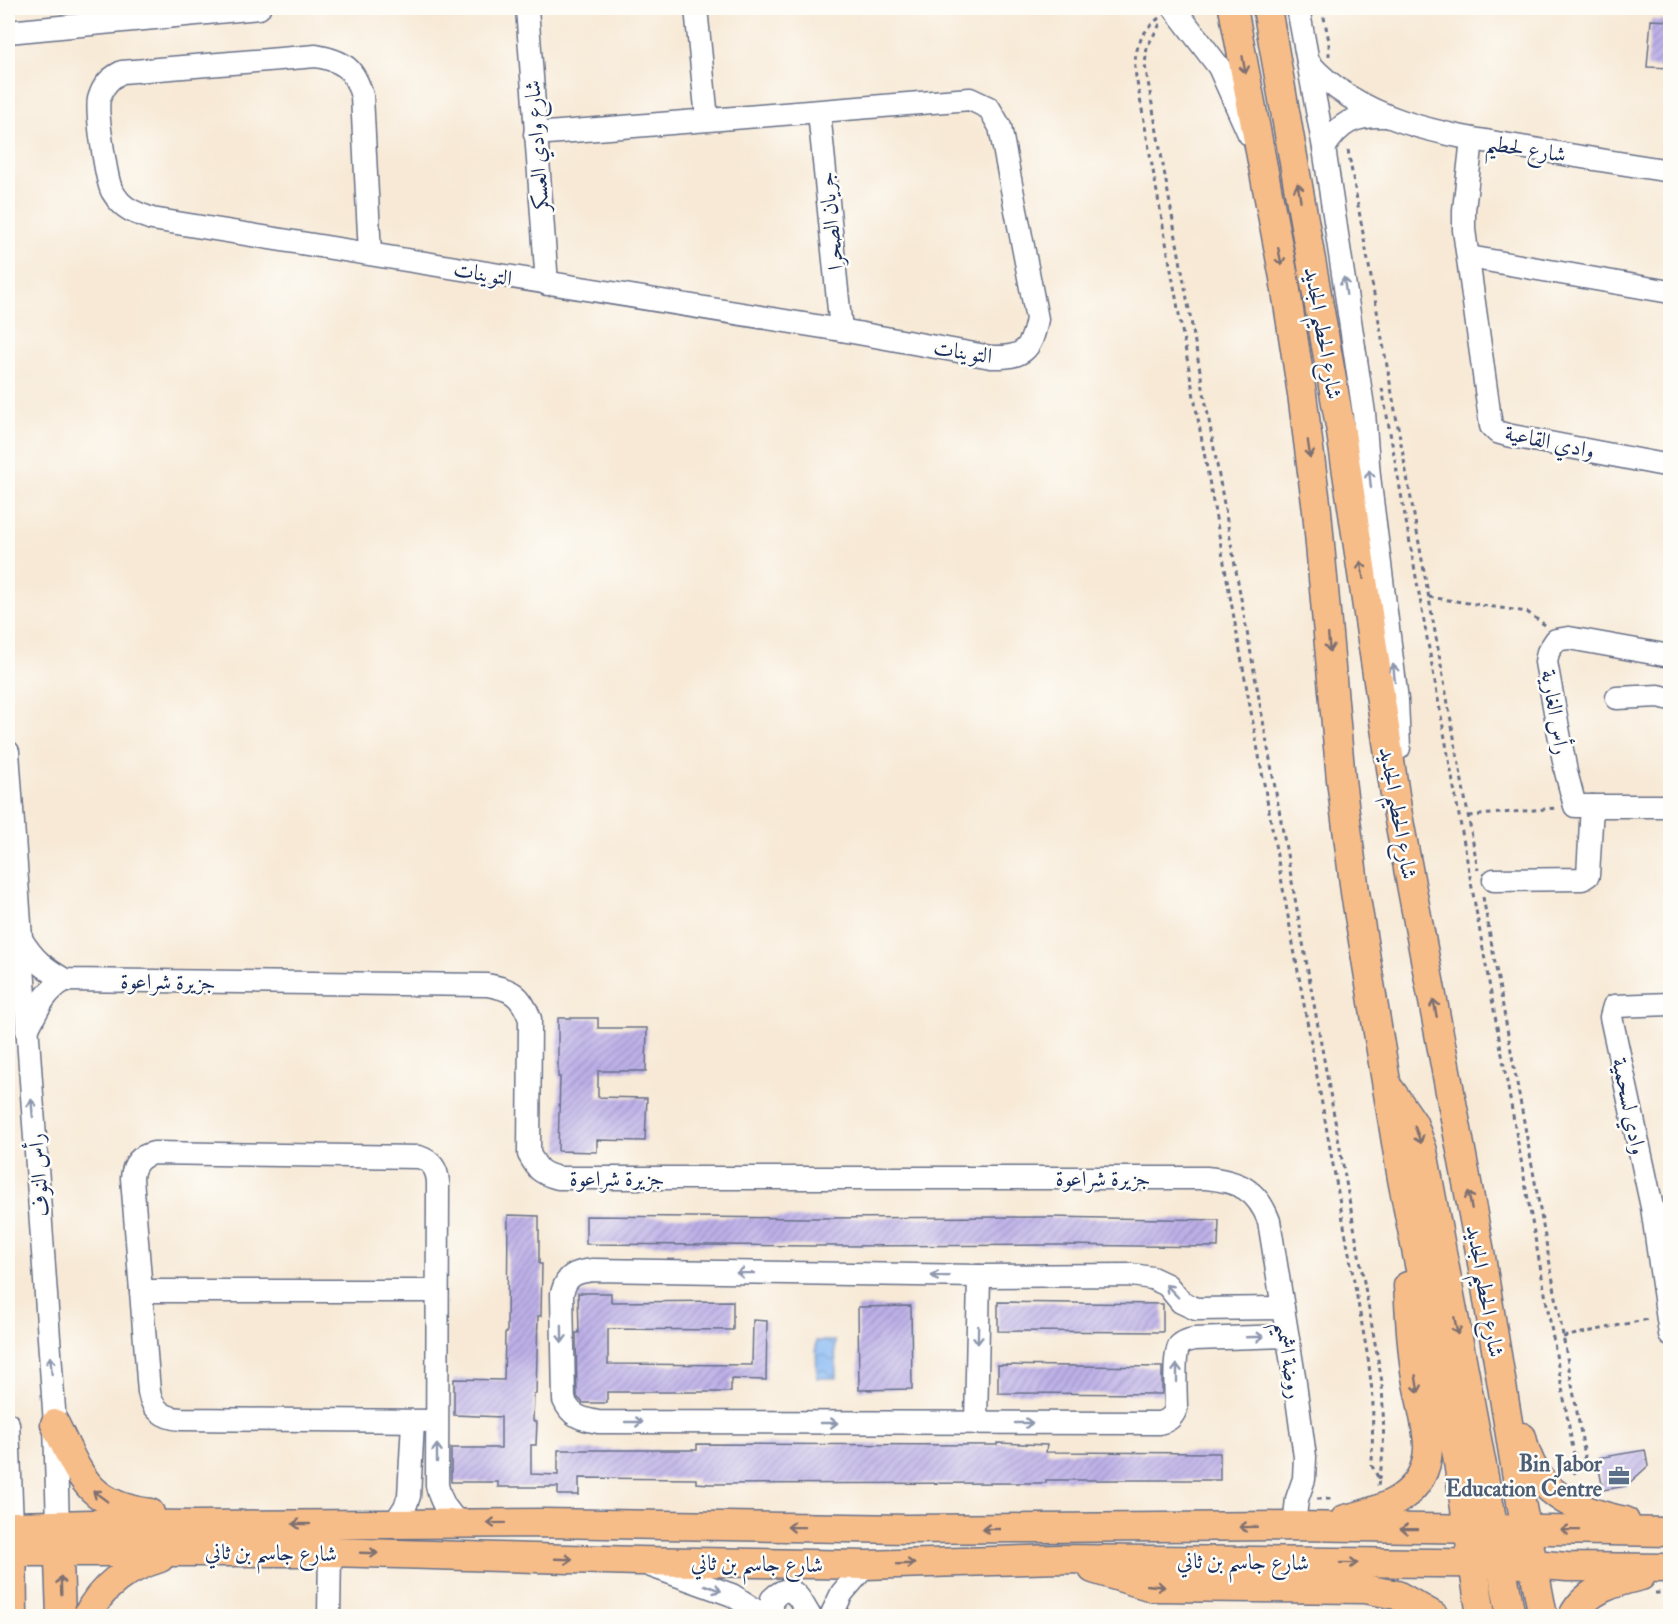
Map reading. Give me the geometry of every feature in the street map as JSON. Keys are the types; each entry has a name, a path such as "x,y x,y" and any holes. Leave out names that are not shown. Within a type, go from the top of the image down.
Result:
{"main road":[{"name":"شارع الحطيم الجديد","path":"1233,8 1286,290 1308,441 1321,547 1348,836 1402,1179 1457,1455 1481,1530 1473,1564 1481,1617"},
{"name":"شارع الحطيم الجديد","path":"1267,8 1340,426 1398,815 1481,1257 1526,1530 1543,1617"},
{"path":"1387,1086 1397,1097 1413,1123 1423,1151 1481,1530 1483,1538 1502,1564 1512,1617"},
{"path":"1299,1517 1372,1513 1408,1494 1419,1481 1425,1466 1428,1448 1412,1351 1402,1179"},
{"path":"1481,1257 1496,1301 1524,1446 1533,1467 1544,1484 1560,1498 1582,1509 1671,1532"},
{"path":"55,1424 89,1488 110,1503 192,1538"},
{"name":"شارع جاسم بن ثاني","path":"192,1538 394,1524 544,1523 907,1529 1299,1517 1481,1530 1671,1532"},
{"name":"شارع جاسم بن ثاني","path":"11,1544 59,1540 92,1524 192,1538 330,1552 638,1562 866,1565 1059,1559 1533,1564"},
{"path":"1481,1530 1497,1539 1508,1551 1533,1564 1567,1567 1671,1568"},
{"path":"87,1617 103,1591 122,1574 192,1538"},
{"path":"59,1540 62,1617"},
{"path":"11,1544 13,1617"},
{"path":"1059,1559 1152,1587 1365,1589 1396,1596 1434,1617"},
{"path":"1574,1617 1587,1597 1607,1586 1671,1568"}],"street":[{"path":"8,32 259,8"},
{"name":"شارع وادي العسكر","path":"527,8 547,284"},
{"path":"696,8 707,119"},
{"path":"1298,8 1317,64 1335,147 1369,476 1395,681 1399,738 1398,815"},
{"path":"1170,11 1219,67 1262,161"},
{"name":"التوينات","path":"370,254 362,96 358,82 350,69 336,60 316,56 122,72 110,78 103,88 98,102 107,174 112,190 121,203 135,213 152,219 841,330 991,357 1010,357 1026,350 1034,337 1037,319 1000,127 989,108 970,99 536,134"},
{"name":"شارع لحطيم","path":"1317,64 1328,82 1344,95 1384,116"},
{"name":"جريان الصحرا","path":"819,112 841,330"},
{"name":"شارع لحطيم","path":"1335,147 1338,129 1351,120 1366,115 1384,116 1472,139 1671,171"},
{"name":"وادي القاعية","path":"1472,139 1464,230 1491,426 1497,432 1507,435 1671,465"},
{"path":"1469,258 1671,292"},
{"name":"رأس الغارية","path":"1485,884 1582,879 1588,875 1583,806 1566,772 1546,662 1548,652 1556,640 1569,638 1671,656"},
{"path":"1617,698 1659,696 1671,699"},
{"name":"رأس النوف","path":"8,752 55,1424 59,1540"},
{"path":"1583,806 1671,806"},
{"path":"21,939 32,957 65,980 53,987 43,999 26,1032"},
{"name":"جزيرة شراعوة","path":"65,980 487,985 503,988 516,995 525,1005 530,1019 529,1154 537,1169 558,1178 1206,1178 1233,1183 1256,1196"},
{"name":"وادي لسحمية","path":"1670,1325 1661,1207 1611,1017 1614,1006 1671,1004"},
{"path":"437,1421 181,1419 159,1412 150,1400 132,1172 138,1161 154,1153 418,1157 425,1159 435,1168 438,1175 439,1494 447,1511 460,1523"},
{"name":"روضة اشميم","path":"1256,1196 1269,1221 1305,1457 1299,1517"},
{"path":"1282,1308 1196,1309 1181,1302 1167,1285 1152,1278 1132,1275 979,1276 593,1270 577,1272 568,1277 562,1293 564,1400 568,1410 576,1417 598,1422 1159,1423 1167,1421 1176,1409 1177,1356 1179,1346 1184,1341 1287,1336"},
{"path":"976,1423 979,1276"},
{"path":"141,1291 437,1291"},
{"path":"394,1524 409,1496 413,1422"},
{"path":"8,1424 11,1544"},
{"path":"329,1617 330,1552"},
{"path":"638,1562 732,1595 765,1617"},
{"path":"831,1617 842,1593 866,1565"},
{"path":"772,1617 772,1599 778,1593 786,1591 794,1593 800,1599 810,1617"}],"path":[{"path":"1317,64 1330,49 1322,8"},
{"path":"1170,11 1150,25 1140,39 1135,55 1135,71 1368,1358 1373,1399 1372,1466 1379,1479"},
{"path":"1170,11 1147,46 1145,65 1382,1382 1384,1426 1382,1466 1375,1491"},
{"path":"1335,147 1350,159 1469,816 1485,884 1585,1456 1580,1467 1575,1460 1381,383"},
{"path":"1429,597 1527,612 1543,622 1556,640"},
{"path":"1469,816 1583,806"},
{"path":"1563,1337 1670,1325"},
{"path":"1299,1517 1342,1498"}],"water":[{"path":"816,1341 835,1341 836,1378 817,1378"}],"building":[{"path":"1651,20 1671,21 1671,68 1647,67"},
{"path":"558,1018 598,1018 598,1028 647,1028 646,1071 598,1071 598,1097 647,1098 645,1141 597,1140 597,1152 558,1151 560,1077 558,1077"},
{"path":"508,1215 539,1216 539,1264 542,1264 541,1316 538,1316 536,1394 534,1394 533,1421 537,1422 536,1445 531,1445 531,1474 558,1475 558,1450 697,1450 697,1444 997,1445 997,1443 1047,1445 1046,1452 1220,1453 1220,1480 710,1484 696,1483 696,1479 579,1478 579,1495 558,1495 558,1487 498,1487 498,1482 451,1482 451,1448 501,1448 501,1417 454,1415 454,1379 504,1380 505,1333 507,1333"},
{"path":"586,1216 1048,1217 1219,1220 1218,1247 820,1246 586,1244"},
{"path":"578,1293 611,1293 611,1302 733,1301 733,1330 608,1329 608,1364 752,1365 753,1320 767,1321 766,1380 731,1379 731,1392 607,1392 607,1403 583,1403 577,1397"},
{"path":"998,1302 1163,1304 1163,1332 998,1331"},
{"path":"911,1306 912,1389 859,1390 858,1307"},
{"path":"998,1365 1162,1367 1162,1394 998,1393"},
{"name":"Bin Jabor Education Centre","path":"1645,1450 1648,1466 1626,1486 1603,1490 1597,1458"}],"place":[{"name":"Bin Jabor Education Centre","path":"1619,1476"}]}
